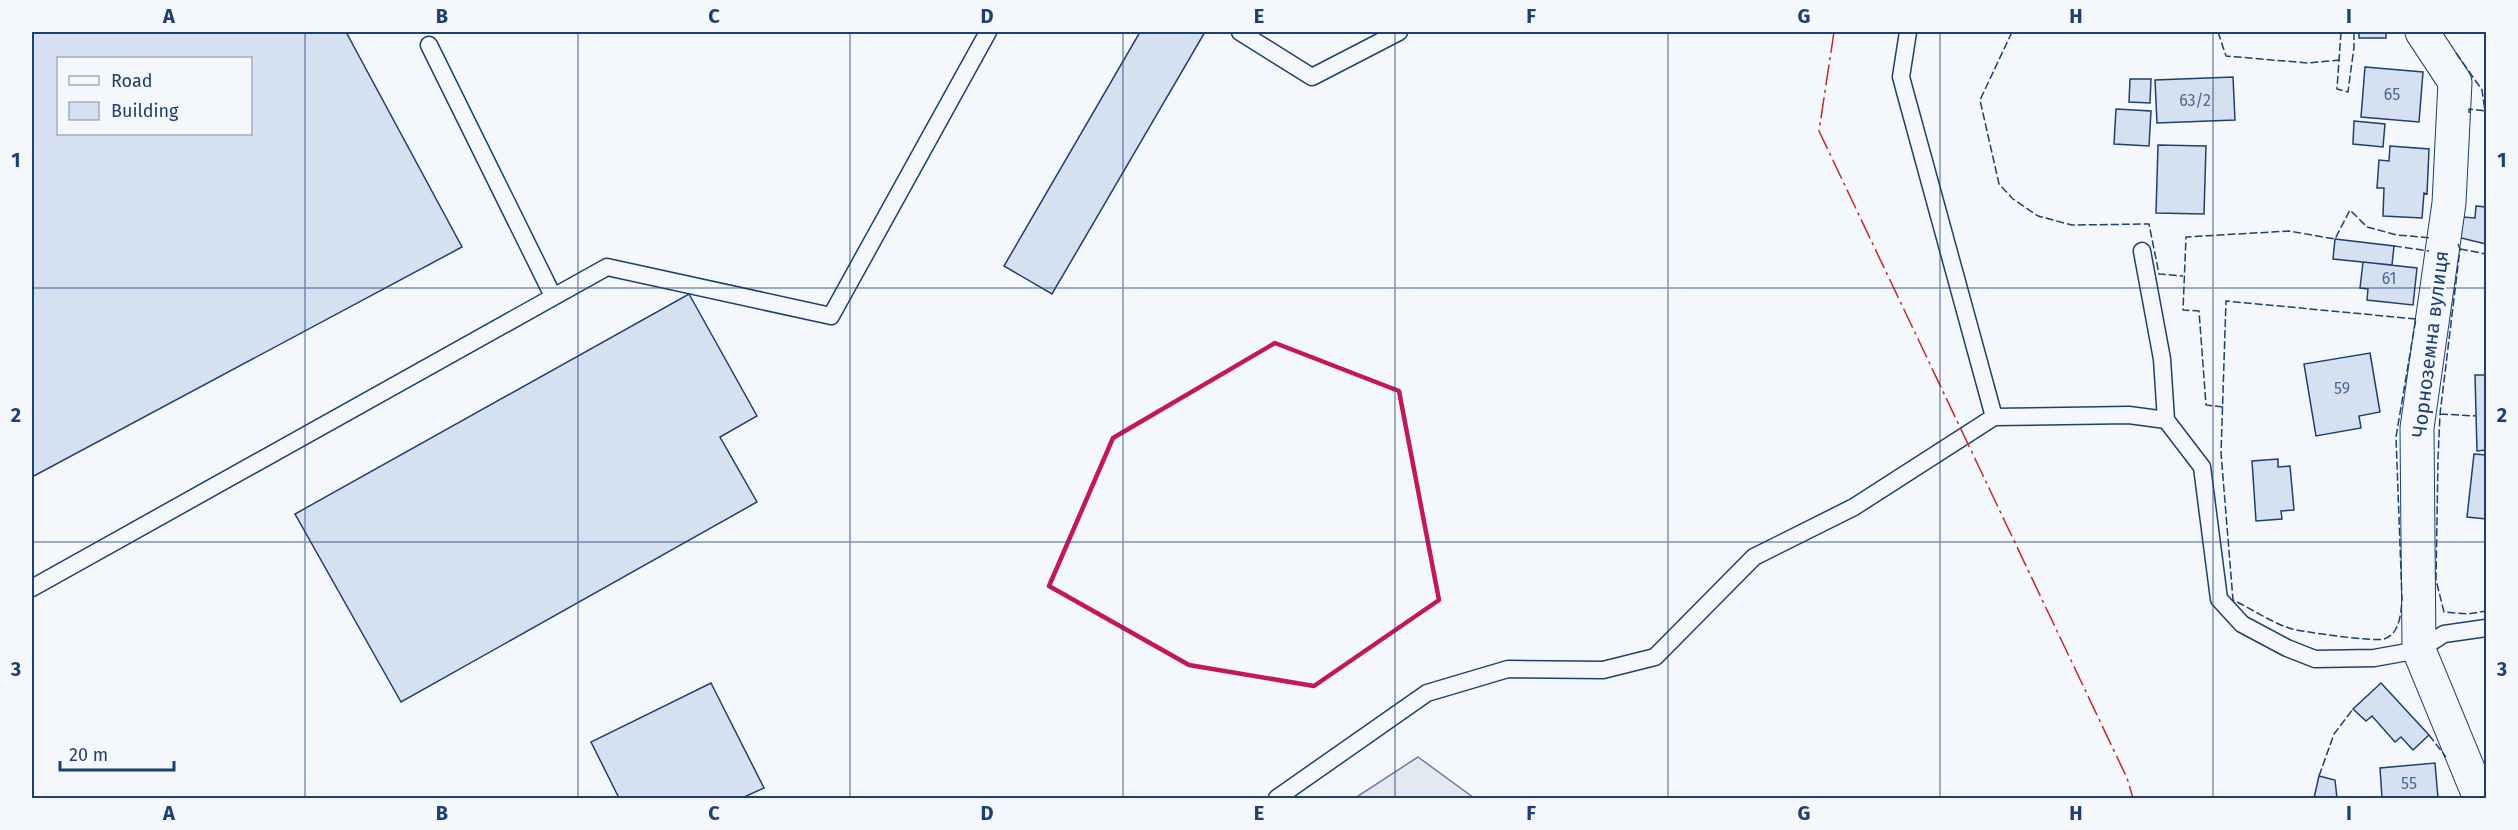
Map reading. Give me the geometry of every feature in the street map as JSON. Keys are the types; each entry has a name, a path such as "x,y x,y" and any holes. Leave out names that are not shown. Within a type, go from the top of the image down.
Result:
{"street":[{"name":"Чорноземна вулиця","path":"2422,32 2456,82 2449,203 2417,428 2419,650 2480,798"}],"lane":[{"path":"32,588 607,267 831,316 988,32"},
{"path":"1240,32 1312,77 1399,32"},
{"path":"1908,32 1901,77 1994,417"},
{"path":"429,45 554,296"},
{"path":"2142,251 2162,359 2166,420 2202,467 2219,599 2242,624 2287,648 2315,659 2374,658 2419,650 2444,634 2487,627"},
{"path":"1277,798 1427,693 1508,669 1603,670 1655,657 1754,557 1854,507 1994,417 2129,415 2166,420"}],"highlighted area":[{"path":"1275,343 1399,391 1439,600 1314,686 1189,665 1049,586 1113,438"}],"shaded area":[{"path":"1418,757 1474,798 1355,798"}],"building":[{"path":"32,32 346,32 462,247 32,477"},
{"path":"1140,32 1205,32 1052,294 1004,266"},
{"path":"2359,32 2386,32 2386,38 2359,38"},
{"path":"2365,67 2423,72 2419,122 2361,117"},
{"path":"2233,77 2235,120 2157,123 2155,80"},
{"path":"2130,79 2151,79 2150,103 2129,102"},
{"path":"2116,109 2151,111 2149,146 2114,144"},
{"path":"2354,121 2385,124 2383,147 2353,144"},
{"path":"2158,145 2206,146 2204,214 2156,213"},
{"path":"2390,146 2429,149 2427,194 2424,193 2422,218 2383,216 2384,188 2377,188 2379,160 2389,161"},
{"path":"2476,206 2486,207 2486,244 2461,238 2463,217 2475,218"},
{"path":"2335,239 2394,246 2392,265 2333,259"},
{"path":"2363,262 2417,268 2413,305 2367,300 2368,289 2360,288"},
{"path":"689,294 757,416 720,437 757,502 401,702 295,514"},
{"path":"2370,353 2380,412 2359,416 2361,428 2316,436 2304,364"},
{"path":"2475,375 2486,375 2486,450 2477,451"},
{"path":"2474,454 2486,455 2486,519 2467,517"},
{"path":"2278,459 2278,467 2290,466 2294,510 2281,511 2282,519 2256,521 2252,461"},
{"path":"711,683 764,788 742,798 619,798 591,742"},
{"path":"2381,683 2429,735 2413,750 2401,737 2395,742 2372,716 2366,721 2353,709"},
{"path":"2435,763 2438,798 2382,798 2380,768"},
{"path":"2319,776 2335,780 2337,798 2314,798"}],"fence":[{"path":"2012,32 1980,100 1999,184 2013,199 2038,216 2072,225 2149,224 2159,274 2183,276"},
{"path":"2218,32 2226,56 2308,63 2340,60"},
{"path":"2341,32 2337,89 2348,92 2354,32"},
{"path":"2456,53 2482,90 2485,111"},
{"path":"2469,113 2469,109 2486,111"},
{"path":"2223,407 2206,405 2199,311 2183,310 2186,237 2289,231 2335,239 2350,210 2367,227 2397,235 2432,238"},
{"path":"2458,244 2460,249 2440,414 2436,580 2444,612 2468,614 2486,611"},
{"path":"2394,246 2429,251"},
{"path":"2460,249 2486,254"},
{"path":"2416,318 2396,437 2402,599 2399,622 2393,633 2384,639 2377,640 2292,629 2233,600 2221,453 2226,301 2416,319"},
{"path":"2440,414 2476,416"},
{"path":"2319,776 2334,734 2353,709"},
{"path":"2429,735 2446,757"}],"power":[{"path":"1834,32 1819,131 2127,778 2133,798"}]}
